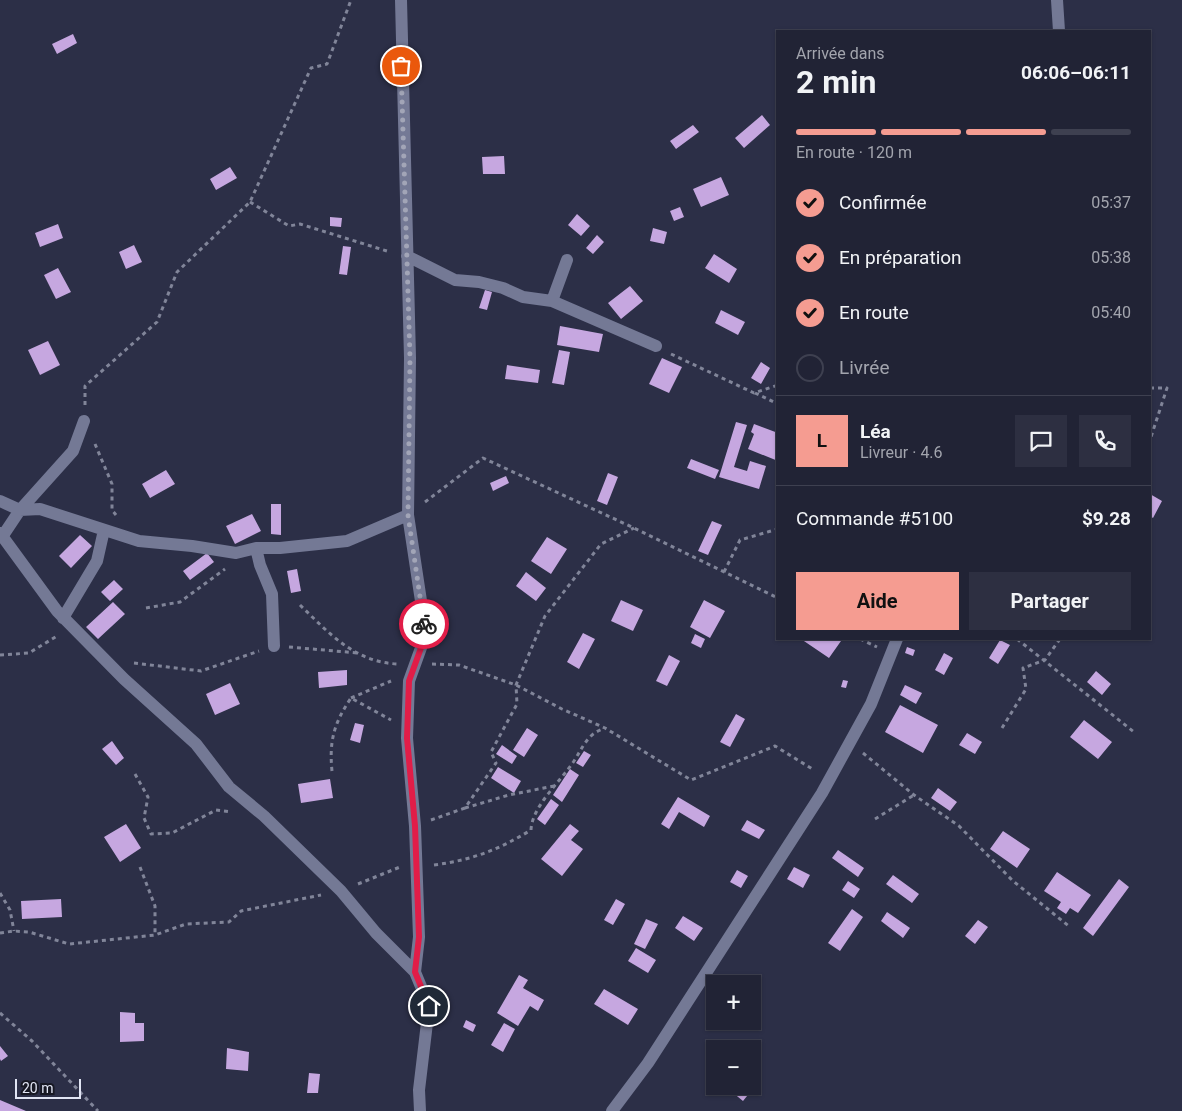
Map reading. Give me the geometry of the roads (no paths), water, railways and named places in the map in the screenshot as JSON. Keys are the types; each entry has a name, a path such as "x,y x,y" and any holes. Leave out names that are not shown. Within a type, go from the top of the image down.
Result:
{"street":[{"path":"401,0 410,358 408,515 426,634 413,664 409,681 407,738 415,826 419,937 415,972"},
{"path":"1056,0 1059,30"},
{"path":"407,256 455,280 479,282 503,288 523,297 552,301 656,346"},
{"path":"552,301 567,260"},
{"path":"84,421 72,451 20,510 1,535 68,622 196,744 229,788 264,816 341,891 376,933 415,972 429,1006 419,1090 420,1111"},
{"path":"0,500 20,510 40,509 139,541"},
{"path":"68,622 97,561 104,530 139,541 192,546 236,553 256,548 280,548 347,541 408,515"},
{"path":"256,548 260,566 272,594 274,646"},
{"path":"612,1111 648,1063 822,793 870,704 897,640"}]}
